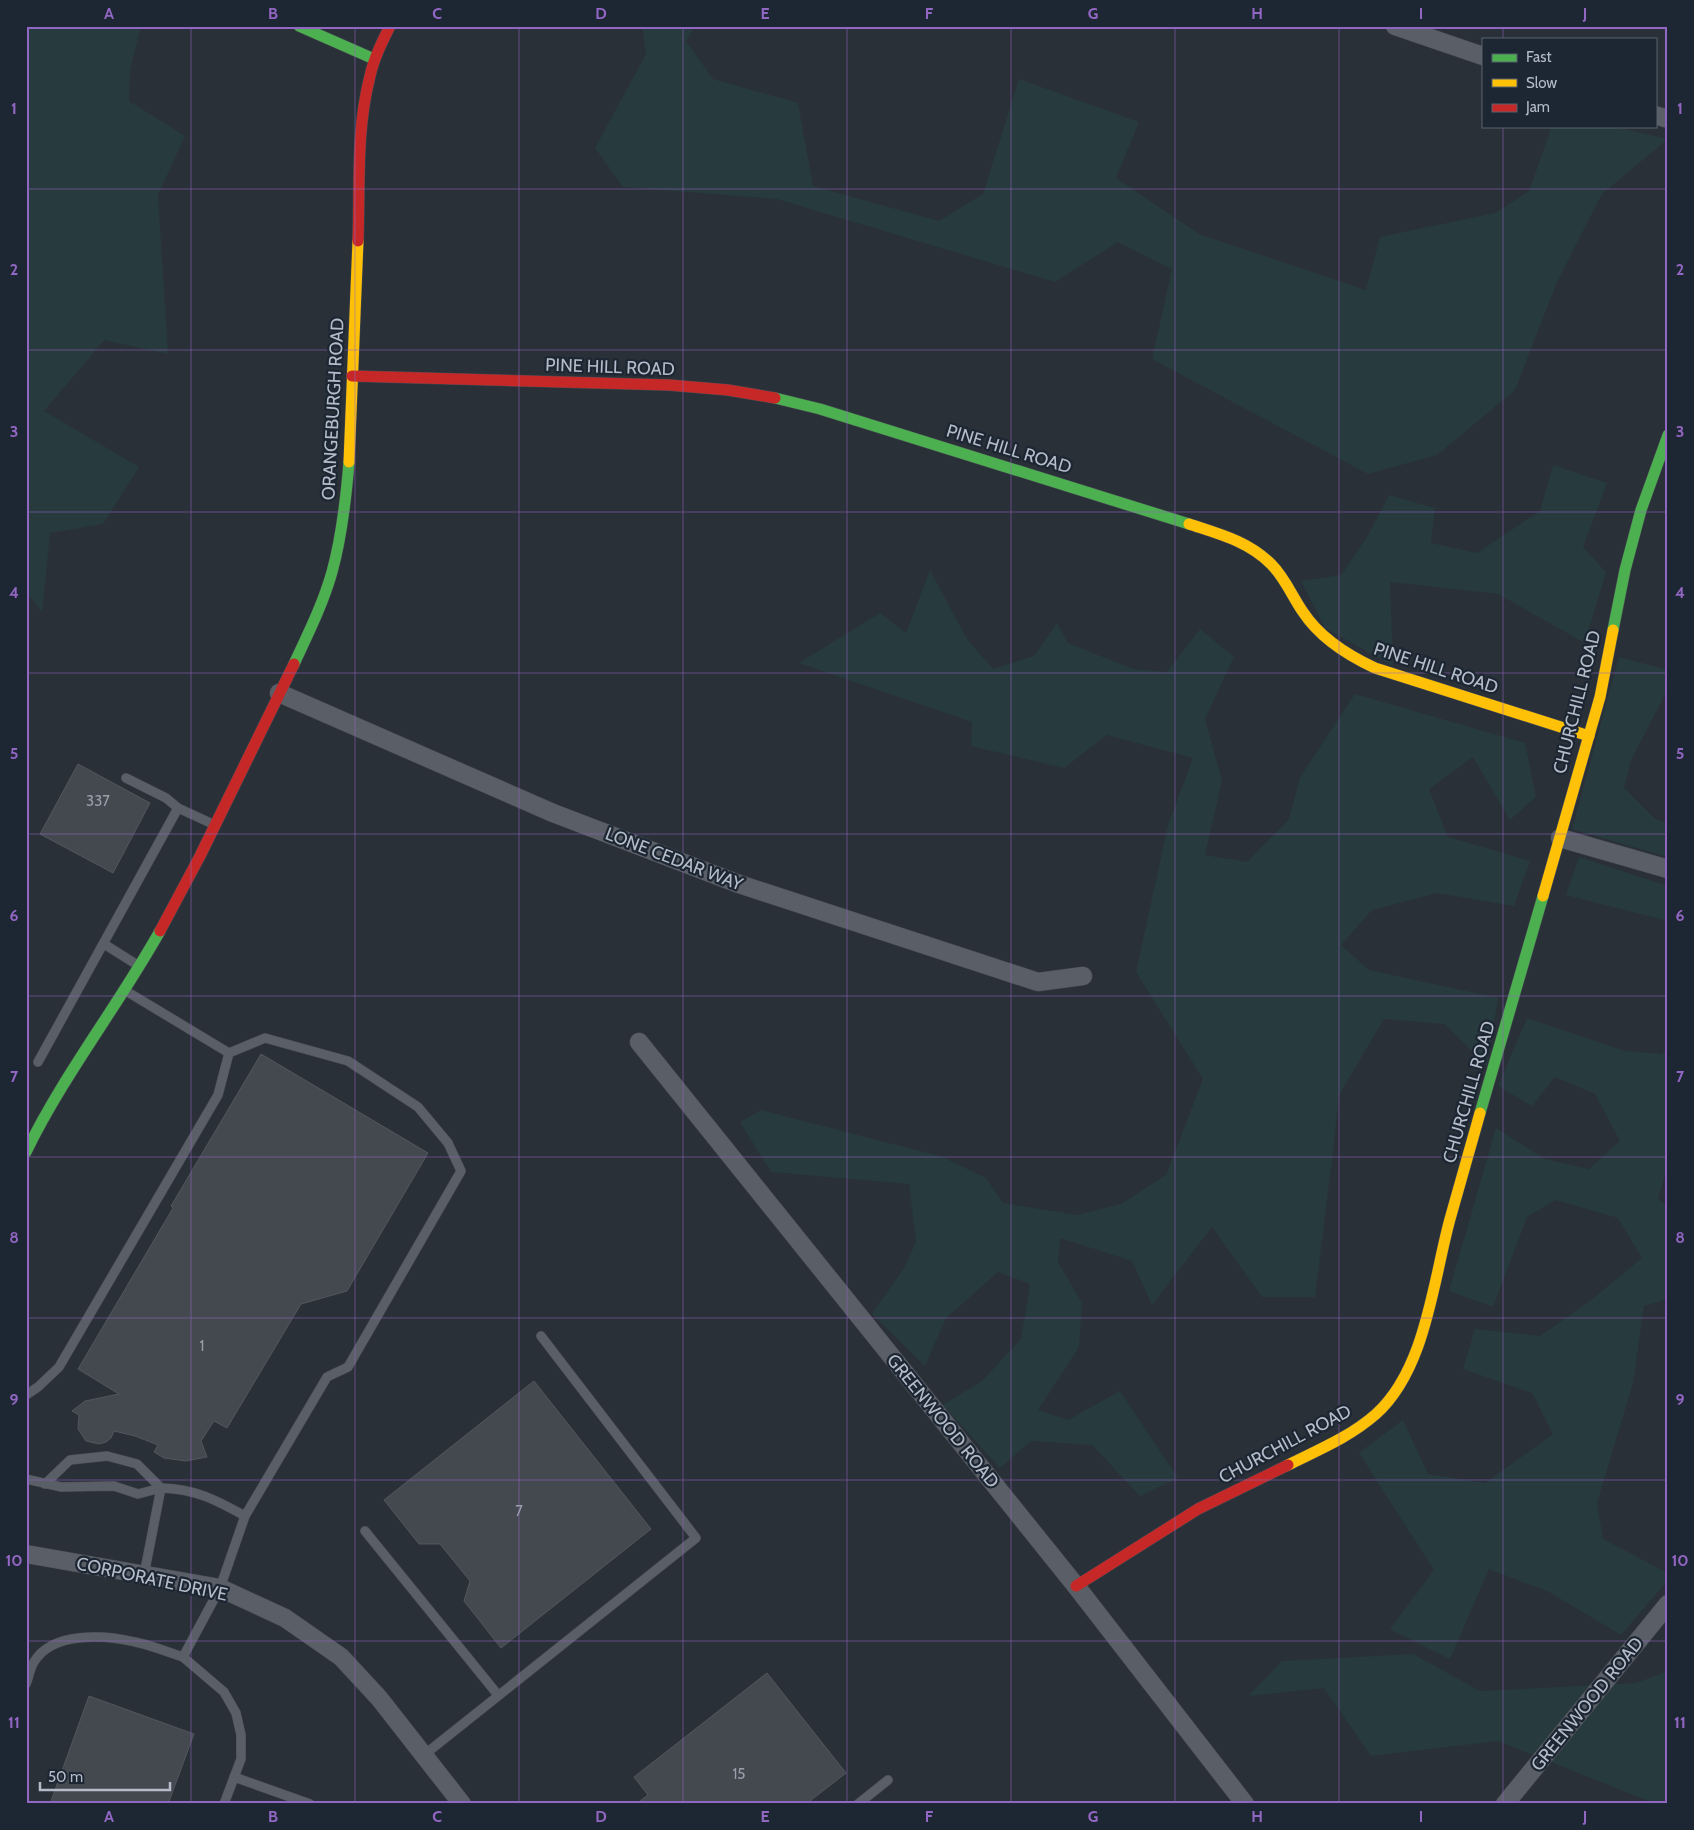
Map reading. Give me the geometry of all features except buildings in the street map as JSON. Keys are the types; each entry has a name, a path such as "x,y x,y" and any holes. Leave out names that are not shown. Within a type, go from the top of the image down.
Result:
{"street":[{"path":"299,26 374,59"},
{"name":"ORANGEBURGH ROAD","path":"26,1152 36,1131 79,1059 126,990 161,932 217,822 317,614 331,575 342,535 348,493 360,121 365,89 374,59 390,26"},
{"path":"1395,26 1482,56"},
{"path":"1656,115 1668,119"},
{"name":"PINE HILL ROAD","path":"352,376 669,385 728,390 820,409 1233,538 1251,547 1267,559 1282,576 1297,603 1312,624 1332,643 1352,658 1375,668 1589,736"},
{"name":"CHURCHILL ROAD","path":"1076,1586 1198,1509 1338,1440 1358,1428 1394,1394 1409,1370 1419,1347 1450,1219 1600,697 1625,570 1641,510 1668,435"},
{"name":"LONE CEDAR WAY","path":"278,693 553,813 739,884 1038,982 1083,976"},
{"path":"1560,838 1668,870"},
{"name":"GREENWOOD ROAD","path":"639,1042 1076,1586 1245,1804"},
{"name":"CORPORATE DRIVE","path":"26,1554 220,1588 285,1618 341,1657 379,1698 462,1804"},
{"name":"GREENWOOD ROAD","path":"1505,1804 1668,1604"}],"lane":[{"path":"126,778 166,798 178,808 217,822"},
{"path":"38,1062 178,808"},
{"path":"104,944 140,967"},
{"path":"126,990 229,1053"},
{"path":"183,1657 220,1588 245,1516 327,1377 348,1367 461,1171 448,1143 418,1107 348,1061 264,1038 229,1053"},
{"path":"26,1394 38,1387 59,1367 218,1096 229,1053"},
{"path":"424,1755 696,1538 541,1336"},
{"path":"45,1484 70,1460 107,1456 137,1464 161,1488"},
{"path":"26,1479 61,1487 114,1486 138,1494 161,1488 178,1488 211,1497 245,1516"},
{"path":"144,1575 161,1488"},
{"path":"365,1531 498,1695"},
{"path":"26,1684 34,1661 46,1648 67,1640 101,1636 135,1642 183,1657 224,1692 236,1713 241,1735 241,1759 224,1804"},
{"path":"234,1777 310,1804"},
{"path":"858,1804 888,1780"}],"green space":[{"path":"26,26 141,26 130,70 129,101 185,136 158,195 168,354 104,340 44,411 139,467 103,524 50,533 42,612 26,592"},
{"path":"642,26 695,26 686,41 713,79 798,103 813,186 939,221 983,194 1019,79 1139,122 1116,178 1199,234 1366,290 1380,237 1495,213 1529,191 1551,128 1619,128 1668,139 1602,194 1557,282 1515,390 1437,455 1368,474 1152,359 1172,269 1118,242 1055,282 777,199 623,187 595,148 646,54"},
{"path":"1553,465 1607,483 1583,547 1606,572 1585,643 1498,594 1390,582 1393,666 1325,628 1301,581 1341,575 1367,537 1389,495 1435,508 1431,543 1477,553 1540,511"},
{"path":"930,570 967,639 993,669 1034,656 1057,623 1068,643 1133,669 1167,672 1200,629 1234,657 1205,719 1222,781 1205,855 1247,862 1289,819 1300,777 1355,694 1525,743 1536,797 1510,820 1473,757 1429,789 1448,837 1530,861 1514,906 1437,893 1372,910 1341,945 1369,970 1498,998 1487,1066 1445,1024 1384,1019 1339,1095 1315,1297 1262,1297 1212,1227 1152,1305 1132,1261 1060,1238 1058,1262 1082,1303 1079,1347 1038,1410 1068,1420 1120,1391 1178,1478 1140,1496 1092,1445 1031,1441 1000,1468 943,1405 982,1381 1021,1339 1030,1284 998,1272 946,1318 925,1366 872,1314 904,1268 916,1242 909,1184 771,1172 740,1122 761,1110 943,1157 986,1178 1003,1203 1077,1215 1121,1204 1166,1175 1203,1079 1136,972 1168,825 1193,758 1107,735 1064,768 971,746 972,722 799,663 880,613 906,633"},
{"path":"1619,657 1668,670 1668,693 1666,693 1631,760 1624,788 1655,819 1668,823 1668,857 1572,829"},
{"path":"1579,857 1668,886 1668,921 1566,895"},
{"path":"1527,1018 1625,1051 1662,1054 1668,1046 1668,1164 1658,1199 1668,1206 1668,1299 1644,1306 1633,1383 1597,1503 1603,1539 1668,1573 1668,1580 1621,1635 1549,1592 1489,1569 1450,1659 1390,1629 1434,1570 1359,1453 1403,1420 1428,1474 1485,1483 1553,1434 1532,1393 1463,1369 1475,1329 1540,1336 1590,1301 1642,1258 1618,1218 1556,1200 1527,1217 1493,1307 1449,1291 1496,1128 1545,1159 1589,1169 1620,1141 1595,1094 1555,1077 1532,1106 1498,1086"},
{"path":"1413,1654 1480,1691 1636,1683 1668,1671 1668,1804 1656,1804 1498,1741 1371,1756 1324,1688 1248,1696 1282,1661"}],"traffic: fast":[{"path":"299,26 374,59"},
{"path":"775,398 820,409 1189,524"},
{"path":"1613,630 1625,570 1641,510 1668,435"},
{"path":"294,664 320,607 332,572 343,517 349,462"},
{"path":"1480,1113 1543,896"},
{"path":"26,1152 57,1095 160,931"}],"traffic: slow":[{"path":"349,462 358,241"},
{"path":"1189,524 1233,539 1262,556 1280,575 1303,612 1317,630 1335,645 1365,663 1375,668 1589,736"},
{"path":"1543,896 1600,697 1613,630"},
{"path":"1288,1465 1356,1430 1376,1414 1393,1395 1406,1373 1417,1349 1425,1323 1450,1219 1480,1113"}],"traffic: jam":[{"path":"358,241 362,117 370,76 381,44 390,26"},
{"path":"352,376 669,385 728,390 775,398"},
{"path":"160,931 200,856 294,664"},
{"path":"1076,1586 1198,1509 1288,1465"}]}
